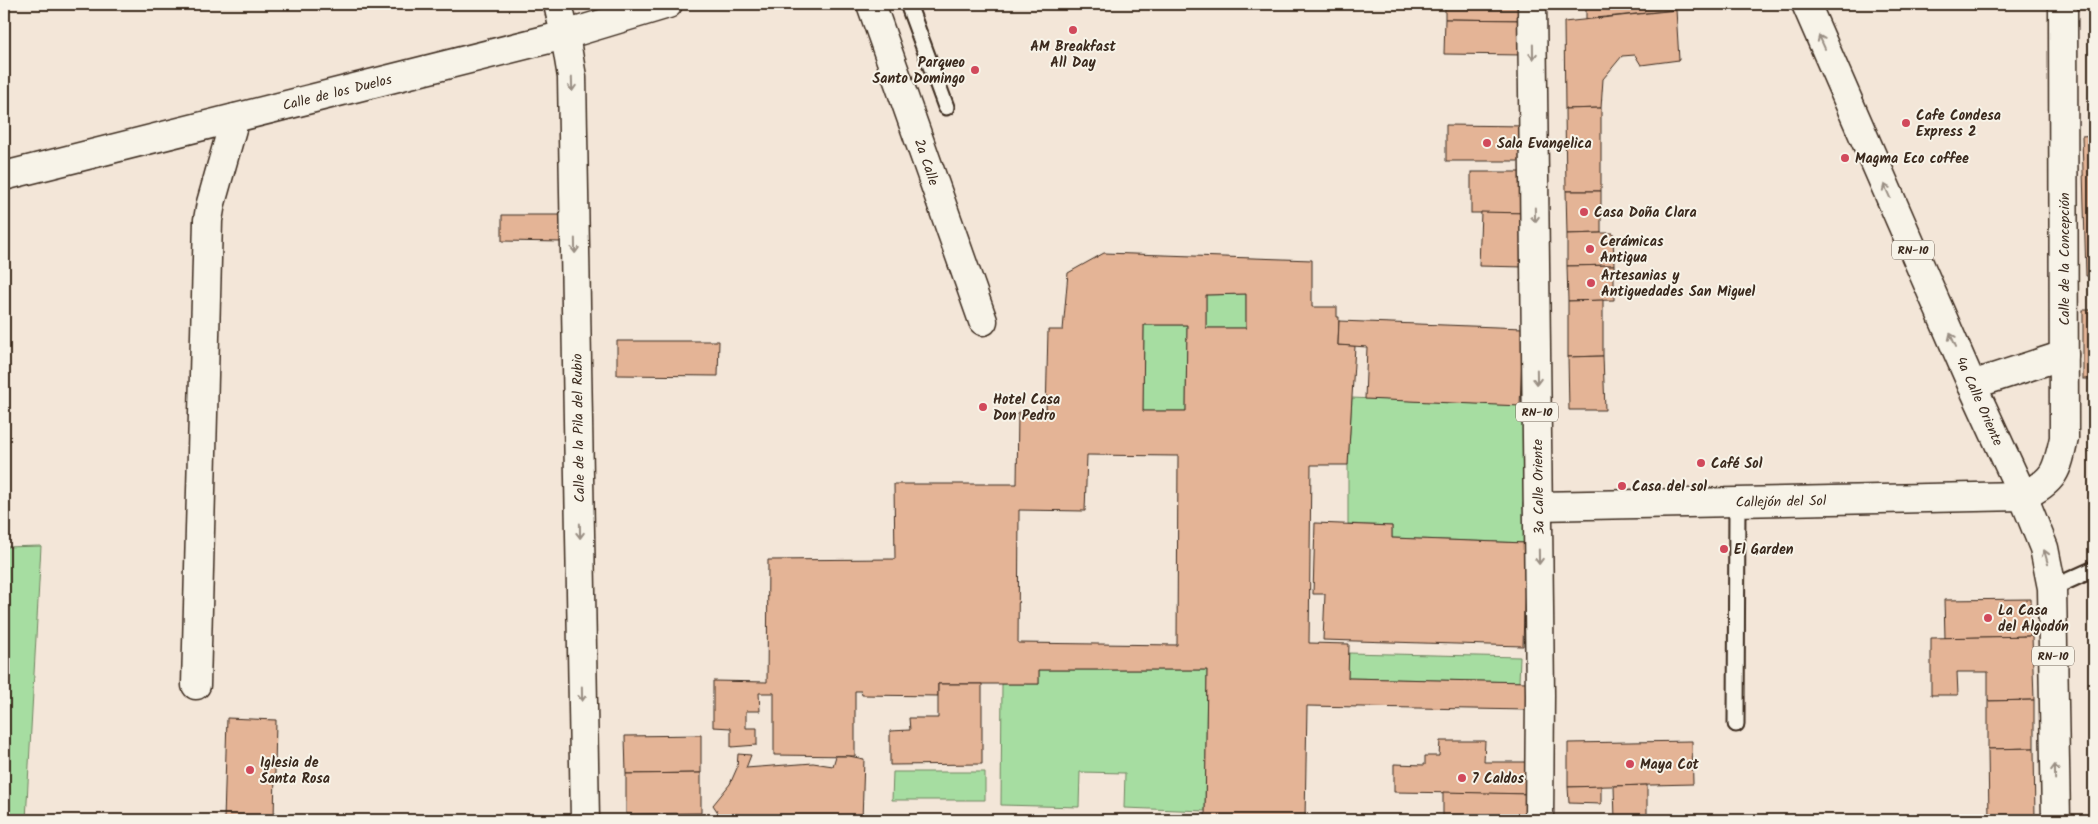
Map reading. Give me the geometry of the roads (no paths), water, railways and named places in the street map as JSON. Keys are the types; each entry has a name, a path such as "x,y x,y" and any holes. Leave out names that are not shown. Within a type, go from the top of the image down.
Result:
{"main road":[{"name":"Calle de la Pila del Rubio","path":"558,4 572,77 585,820"},
{"name":"Calle de los Duelos","path":"4,176 565,35 668,4"},
{"name":"2a Calle","path":"871,4 983,321"},
{"name":"3a Calle Oriente","path":"1532,4 1540,695 1539,820"},
{"name":"4a Calle Oriente","path":"1806,4 1972,385 2023,496 2044,548 2052,588 2056,820"},
{"name":"Calle de la Concepción","path":"2023,496 2041,488 2053,475 2060,458 2064,438 2064,9"},
{"path":"196,685 208,220 235,118"},
{"path":"1972,385 2064,355"},
{"name":"Callejón del Sol","path":"1538,506 2023,496"}],"lane":[{"path":"908,4 946,107"},
{"path":"1736,724 1737,502"},
{"path":"2052,588 2094,569"}],"waterway":[{"path":"2087,4 2094,9"}],"place":[{"name":"AM Breakfast All Day","path":"1073,30"},
{"name":"Parqueo Santo Domingo","path":"975,70"},
{"name":"Cafe Condesa Express 2","path":"1906,123"},
{"name":"Sala Evangelica","path":"1487,143"},
{"name":"Magma Eco coffee","path":"1845,158"},
{"name":"Casa Doña Clara","path":"1584,212"},
{"name":"Cerámicas Antigua","path":"1590,249"},
{"name":"Artesanias y Antiguedades San Miguel","path":"1591,283"},
{"name":"Hotel Casa Don Pedro","path":"983,407"},
{"name":"Café Sol","path":"1701,463"},
{"name":"Casa del sol","path":"1622,486"},
{"name":"El Garden","path":"1724,549"},
{"name":"La Casa del Algodón","path":"1988,618"},
{"name":"Maya Cot","path":"1630,764"},
{"name":"Iglesia de Santa Rosa","path":"250,770"},
{"name":"7 Caldos","path":"1462,778"}]}
